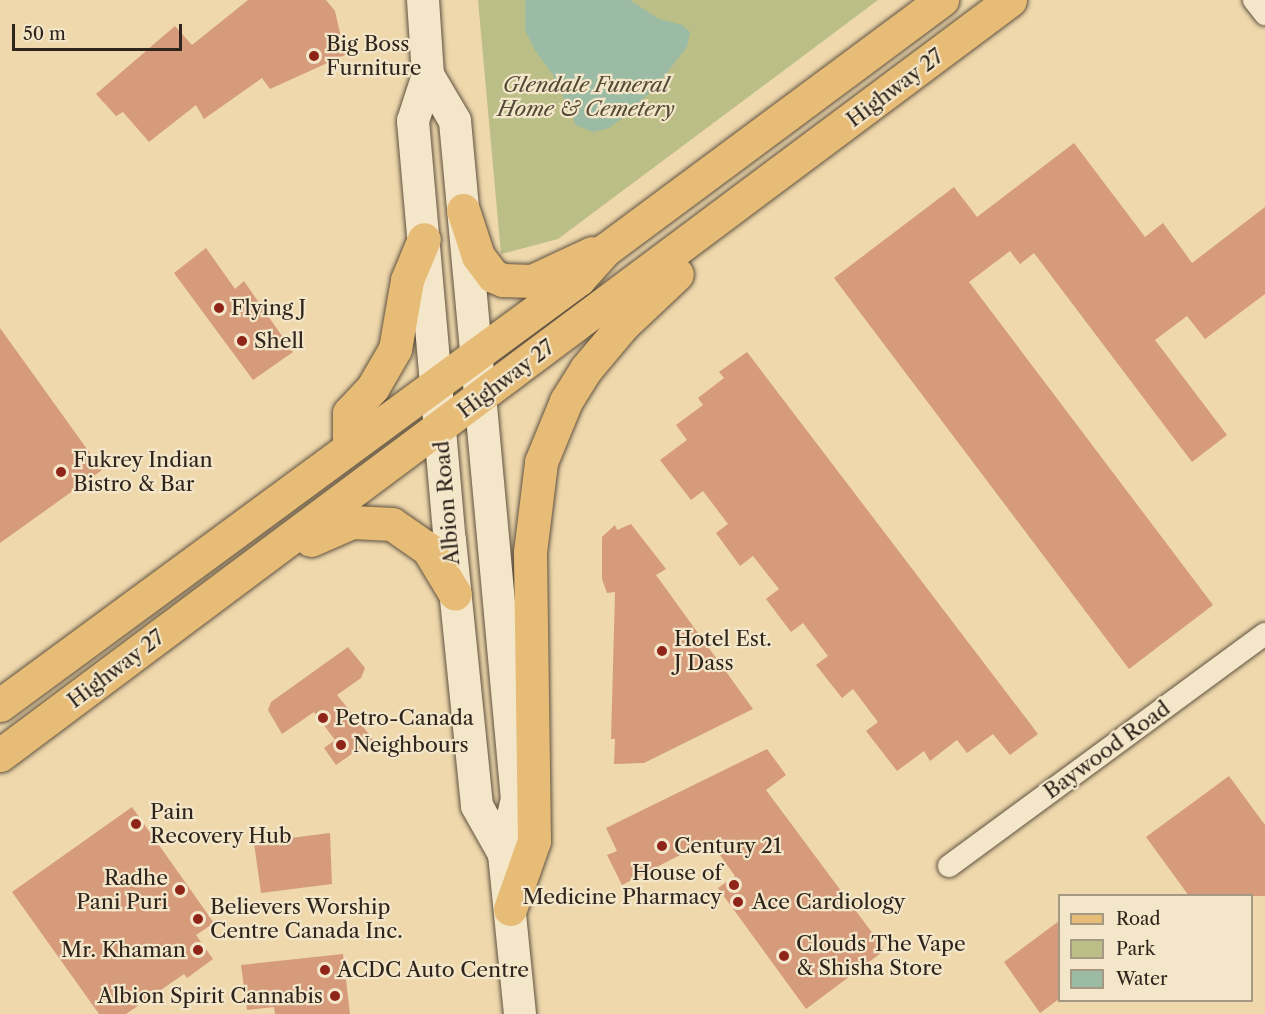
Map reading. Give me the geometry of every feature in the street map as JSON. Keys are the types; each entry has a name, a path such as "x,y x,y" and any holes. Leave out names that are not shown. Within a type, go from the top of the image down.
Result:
{"main road":[{"name":"Albion Road","path":"423,0 428,75 413,121 455,594 477,806 504,854"},
{"name":"Highway 27","path":"0,705 579,279 605,250 942,0"},
{"name":"Highway 27","path":"0,755 773,180 1010,0"},
{"name":"Albion Road","path":"428,75 454,121 463,210 517,799 504,854 520,1014"},
{"path":"510,909 534,841 530,552 534,501 549,436 586,369 624,325 755,208 773,180"},
{"path":"463,210 478,256 493,276 503,280 532,281 578,257 605,250"},
{"path":"349,447 349,413 373,387 395,349 408,280 424,239"},
{"path":"278,549 304,544 352,522 392,524 428,549 455,594"}],"street":[{"path":"1254,0 1265,14"},
{"name":"Baywood Road","path":"949,866 1265,634"}],"green space":[{"name":"Glendale Funeral Home & Cemetery","path":"478,0 878,0 558,239 501,254"}],"water":[{"path":"525,0 630,0 659,19 682,25 690,32 687,47 655,88 622,118 609,128 593,132 576,125 553,75 534,49 525,30"}],"building":[{"path":"248,0 326,0 335,11 345,55 270,89 262,78 204,119 196,105 149,142 123,112 116,116 96,94 175,26 192,45"},
{"path":"1074,143 1145,237 1163,223 1192,263 1265,207 1265,294 1205,339 1187,316 1155,340 1227,435 1192,462 1034,253 1020,264 1010,251 969,282 1213,605 1129,669 834,278 954,187 977,217"},
{"path":"206,248 235,289 244,281 293,352 253,380 174,273"},
{"path":"0,328 102,470 0,543"},
{"path":"747,352 1038,734 1010,755 993,734 967,753 957,740 930,761 924,751 897,771 866,731 878,722 853,689 842,698 816,665 828,656 803,623 791,632 766,599 779,589 753,556 740,566 716,533 728,524 703,491 691,500 660,460 687,440 676,425 703,405 698,398 724,378 719,372"},
{"name":"Hotel Est. J Dass","path":"631,524 666,569 656,575 753,709 644,763 614,764 615,739 611,739 615,592 607,593 602,579 602,537 615,525 617,530"},
{"path":"348,647 365,668 361,678 337,695 373,739 336,765 324,748 335,740 314,712 282,734 268,710 271,702"},
{"path":"767,749 786,775 766,790 885,950 806,1009 718,888 735,876 709,840 622,885 607,855 617,851 606,828"},
{"path":"1229,776 1265,825 1265,896 1188,894 1146,837"},
{"path":"132,807 214,923 196,935 213,959 187,978 184,974 126,1014 99,1014 12,892"},
{"path":"330,833 332,884 261,893 254,843 287,835 290,838"},
{"path":"1058,922 1058,1000 1040,1013 1004,962"},
{"path":"343,954 350,1014 275,1014 274,1007 247,1010 241,965"}],"place":[{"name":"Big Boss Furniture","path":"314,56"},
{"name":"Flying J","path":"219,308"},
{"name":"Shell","path":"242,341"},
{"name":"Fukrey Indian Bistro & Bar","path":"61,472"},
{"name":"Hotel Est. J Dass","path":"662,651"},
{"name":"Petro-Canada","path":"323,718"},
{"name":"Neighbours","path":"341,745"},
{"name":"Pain Recovery Hub","path":"136,824"},
{"name":"Century 21","path":"662,846"},
{"name":"House of Medicine Pharmacy","path":"734,885"},
{"name":"Radhe Pani Puri","path":"180,890"},
{"name":"Ace Cardiology","path":"738,902"},
{"name":"Believers Worship Centre Canada Inc.","path":"198,919"},
{"name":"Mr. Khaman","path":"198,950"},
{"name":"Clouds The Vape & Shisha Store","path":"784,956"},
{"name":"ACDC Auto Centre","path":"325,970"},
{"name":"Albion Spirit Cannabis","path":"335,996"}]}
